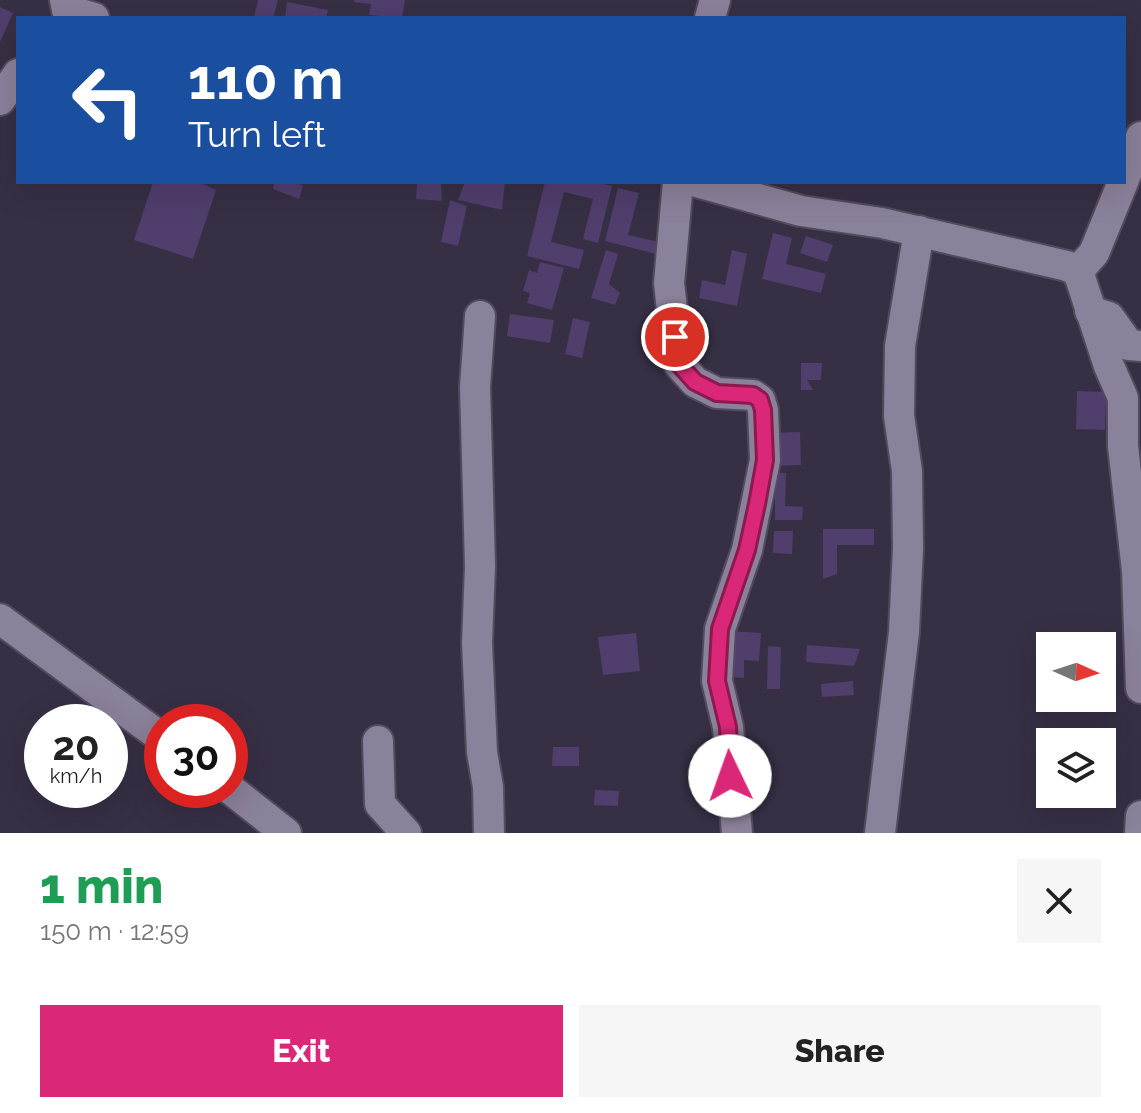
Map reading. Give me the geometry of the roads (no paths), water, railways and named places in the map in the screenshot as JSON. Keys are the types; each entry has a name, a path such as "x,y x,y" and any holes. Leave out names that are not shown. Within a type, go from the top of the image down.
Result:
{"street":[{"path":"0,100 16,77"},
{"path":"1126,174 1141,137"},
{"path":"678,184 669,283 678,363 695,382 717,393 753,395 760,400 763,410 765,460 747,550 720,629 717,681 728,727 737,833"},
{"path":"704,184 801,211 919,231 1078,271"},
{"path":"1078,271 1094,253 1122,184"},
{"path":"880,833 904,632 908,548 907,471 899,416 900,346 919,231"},
{"path":"1078,271 1123,398 1123,446 1137,571 1141,688"},
{"path":"1090,311 1109,317 1129,345 1141,346"},
{"path":"480,316 475,387 480,566 477,643 489,833"},
{"path":"2,628 144,726"},
{"path":"378,741 380,804 406,833"},
{"path":"248,803 286,833"},
{"path":"1140,833 1141,816"}]}
